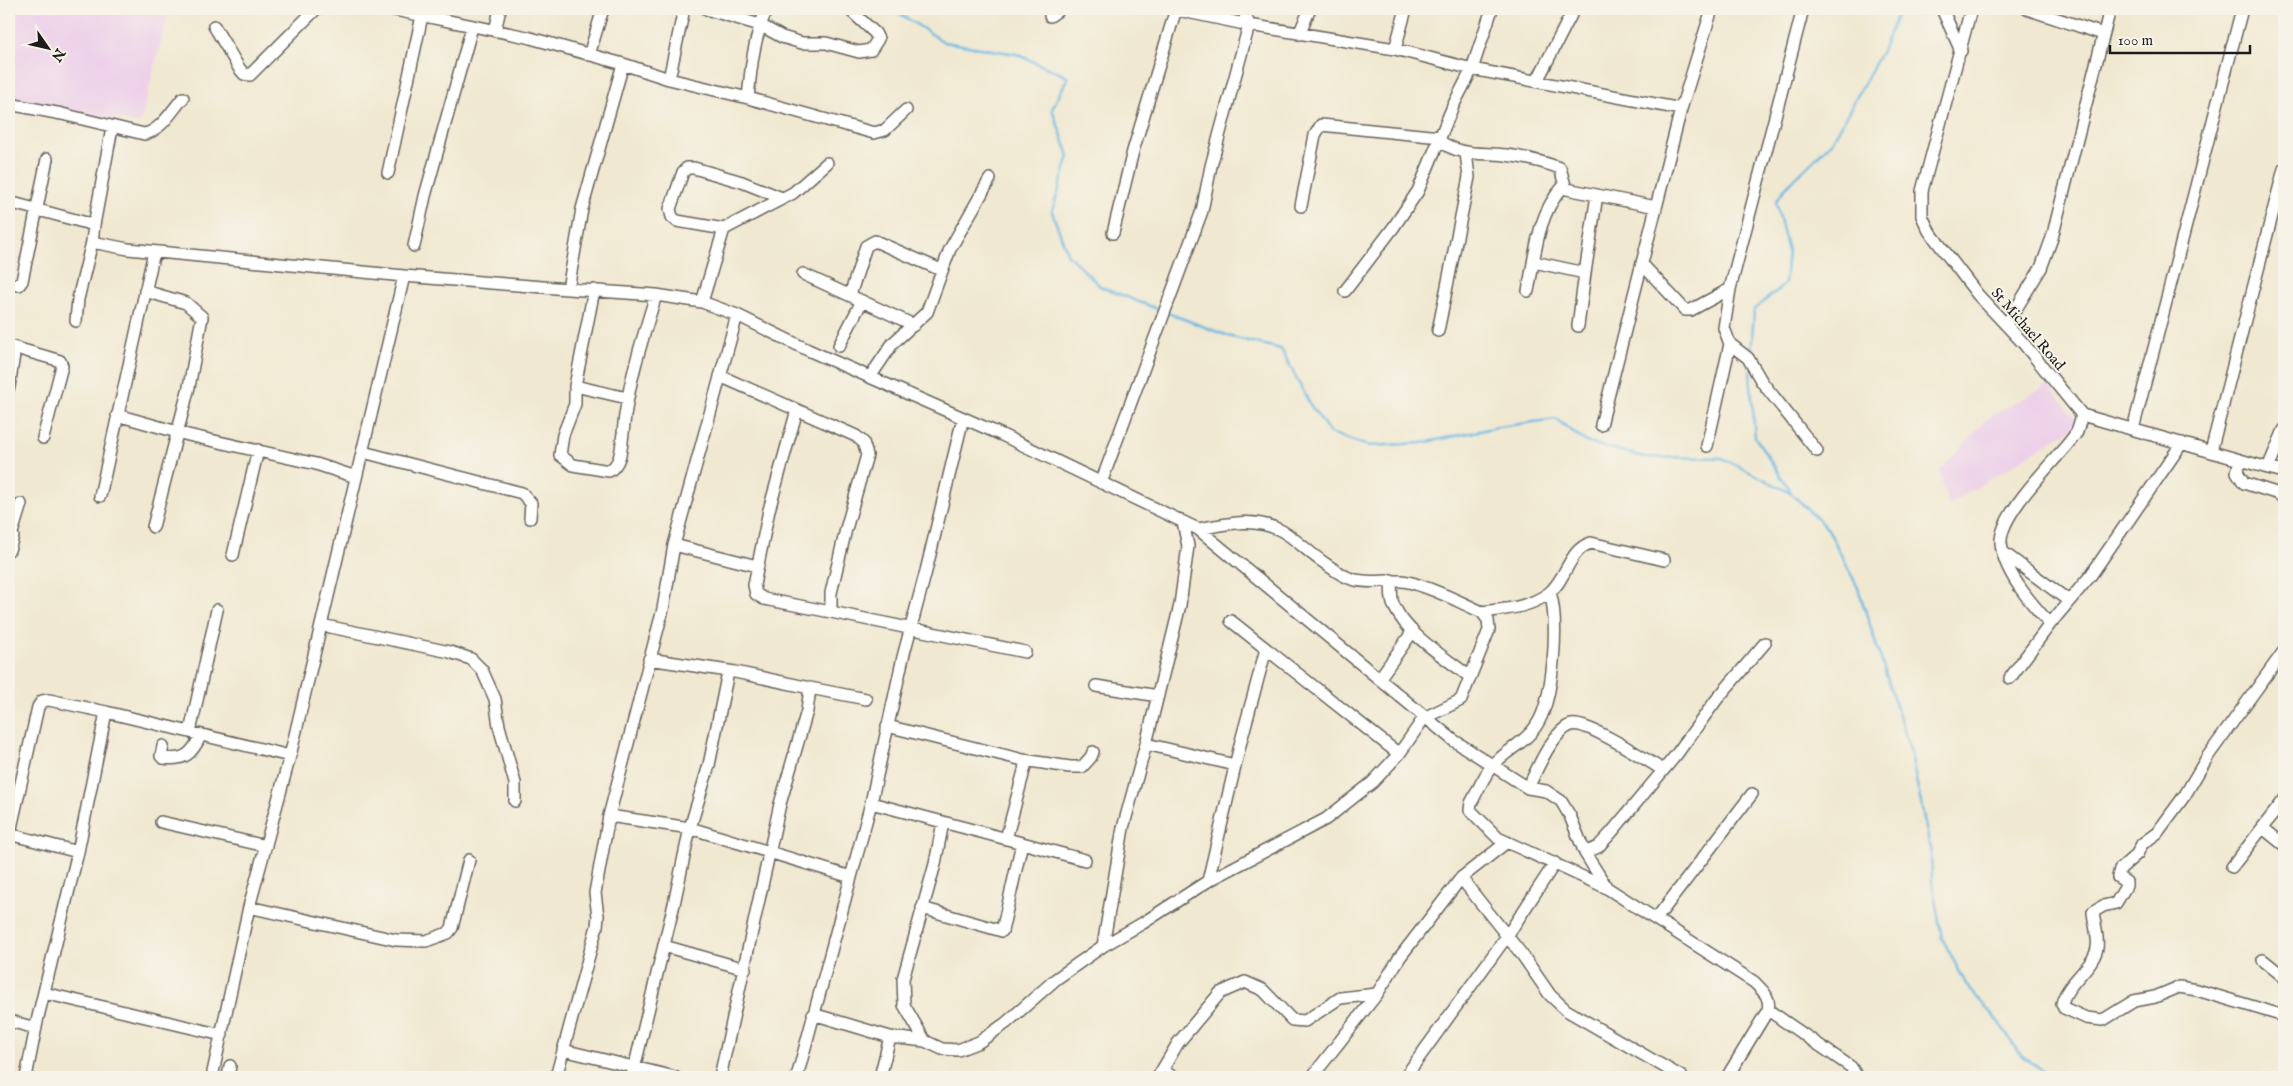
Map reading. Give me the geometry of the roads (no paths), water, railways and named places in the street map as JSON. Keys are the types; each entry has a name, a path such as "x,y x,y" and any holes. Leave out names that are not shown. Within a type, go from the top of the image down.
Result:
{"street":[{"path":"214,26 239,68 244,74 250,75 316,9"},
{"path":"390,9 495,31 589,55 669,79 748,98 874,133 885,130 906,110"},
{"path":"495,31 500,9"},
{"path":"589,55 603,9"},
{"path":"669,79 684,9"},
{"path":"706,9 760,24 782,36 802,43 826,43 858,52 871,50 878,40 874,33 849,9"},
{"path":"748,98 752,61 760,24 768,9"},
{"path":"1050,16 1060,9"},
{"path":"1113,233 1133,151 1175,9 1249,25 1395,49 1472,69 1681,109"},
{"path":"1101,483 1202,211 1211,166 1249,25 1243,9"},
{"path":"1299,34 1310,9"},
{"path":"1395,49 1406,9"},
{"path":"1345,291 1393,228 1418,191 1439,139 1472,69 1492,9"},
{"path":"1537,81 1574,9"},
{"path":"1601,424 1681,109 1712,9"},
{"path":"1706,446 1727,367 1730,344 1724,328 1730,289 1804,9"},
{"path":"1942,9 1961,50"},
{"name":"St Michael Road","path":"1972,9 1922,191 1922,216 1929,231 1950,260 2082,415"},
{"path":"2026,9 2104,34"},
{"path":"2006,325 2041,268 2052,238 2110,9"},
{"path":"2133,428 2242,9"},
{"path":"388,173 422,16"},
{"path":"414,246 425,196 472,27"},
{"path":"568,289 582,209 622,64"},
{"path":"9,104 62,114 112,128 148,134 162,122 183,98"},
{"path":"1301,206 1315,135 1321,125 1439,139 1449,148 1466,153 1506,155 1560,168 1566,189"},
{"path":"76,321 78,299 92,242 112,128"},
{"path":"1438,331 1469,177 1466,153"},
{"path":"9,284 20,285 22,281 35,209 47,160"},
{"path":"782,198 742,182 694,168 687,168 683,172 670,209 672,217 678,221 724,228 782,198 804,184 827,163"},
{"path":"2211,451 2284,169"},
{"path":"870,377 893,343 927,312 941,270 968,215 990,179"},
{"path":"1528,291 1542,222 1562,188 1656,207"},
{"path":"1578,326 1598,195"},
{"path":"9,202 94,225"},
{"path":"702,302 724,228"},
{"path":"850,296 866,246 875,241 941,270"},
{"path":"92,242 154,252 404,276 656,295 702,302 737,315 870,377 1002,435 1198,529 1424,718 1453,740 1528,788 1546,791 1561,801 1570,816 1585,853 1607,888"},
{"path":"100,496 154,252"},
{"path":"1534,262 1586,273"},
{"path":"1642,264 1686,310 1691,310 1730,289"},
{"path":"803,274 914,325"},
{"path":"212,1077 249,907 290,756 404,276"},
{"path":"594,290 575,386 575,404 566,426 560,455 573,465 609,471 614,468 621,454 627,398 656,295"},
{"path":"145,291 186,303 202,317 191,380 153,526"},
{"path":"838,346 862,301"},
{"path":"556,1077 597,926 598,916 595,893 609,816 663,609 674,545 737,315"},
{"path":"1730,344 1748,358 1762,382 1817,451"},
{"path":"9,387 12,346 60,362 62,366 43,438"},
{"path":"720,376 856,436 862,442 867,455 846,529 831,593 831,612"},
{"path":"575,386 627,398"},
{"path":"797,410 769,510 757,566 754,586 756,594 764,599 1025,652"},
{"path":"117,415 176,432 316,464 356,478"},
{"path":"2050,624 2029,601 2014,578 2001,542 2004,529 2023,496 2077,432 2082,415 2284,472"},
{"path":"797,1077 812,1014 871,802 887,726 963,418"},
{"path":"2268,468 2284,430"},
{"path":"2010,678 2050,624 2091,575 2182,442"},
{"path":"233,555 258,450"},
{"path":"363,452 522,493 531,502 530,518"},
{"path":"2240,460 2237,472 2244,483 2279,494 2284,499"},
{"path":"9,550 10,532 21,504"},
{"path":"1103,946 1123,828 1158,696 1186,571 1188,546 1184,522"},
{"path":"812,1014 890,1037 925,1041 942,1049 958,1050 979,1042 1006,1023 1056,979 1103,946 1208,881 1326,820 1373,782 1399,754 1424,718 1460,700 1489,630 1488,620 1482,612 1423,586 1391,580 1365,583 1342,575 1305,550 1281,530 1262,524 1243,522 1198,529"},
{"path":"1482,612 1518,608 1550,592 1561,580 1568,566 1585,545 1591,543 1664,560"},
{"path":"674,545 757,566"},
{"path":"2004,553 2069,601"},
{"path":"1391,580 1393,605 1413,631 1470,677"},
{"path":"1550,592 1554,607 1556,634 1543,714 1536,727 1523,741 1493,765 1471,804 1470,810 1490,832 1507,842 1607,888 1754,982 1768,996 1770,1003 1768,1010 1727,1077"},
{"path":"163,746 161,756 163,758 184,758 194,749 217,610"},
{"path":"1230,621 1399,754"},
{"path":"321,625 450,652 471,659 482,670 495,698 499,726 515,783 515,801"},
{"path":"1379,679 1413,631"},
{"path":"1585,853 1598,847 1664,770 1717,699 1765,644"},
{"path":"1208,881 1235,765 1266,649"},
{"path":"2284,652 2208,756 2185,795 2157,833 2142,844 2137,854 2120,869 2118,877 2126,882 2126,886 2116,903 2103,906 2093,912 2097,948 2083,971 2066,991 2062,1004 2064,1008 2086,1018 2103,1020 2134,1001 2155,997 2179,987 2197,990 2284,1016"},
{"path":"649,659 728,672 866,699"},
{"path":"634,1072 690,828 709,765 728,672"},
{"path":"1096,686 1158,696"},
{"path":"720,1077 780,804 807,710 810,688"},
{"path":"78,852 9,836 38,707 42,701 50,700 106,712 290,756"},
{"path":"26,1077 78,852 106,712"},
{"path":"1528,788 1539,764 1560,732 1571,725 1579,724 1603,734 1664,770"},
{"path":"887,726 1023,760 1070,768 1082,767 1093,752"},
{"path":"1146,744 1235,765"},
{"path":"1006,840 1025,767 1023,760"},
{"path":"1656,919 1752,794"},
{"path":"2232,867 2284,800"},
{"path":"871,802 1085,860"},
{"path":"609,816 690,828 851,877"},
{"path":"161,822 266,846"},
{"path":"925,1041 904,1005 903,979 935,864 943,822"},
{"path":"2263,828 2284,845"},
{"path":"1312,1077 1377,994 1400,957 1461,878 1507,842"},
{"path":"922,908 1002,931 1022,843"},
{"path":"249,907 396,940 426,941 448,933 452,928 469,860"},
{"path":"1406,1077 1507,936 1555,863"},
{"path":"1461,878 1550,995 1566,1010 1682,1077"},
{"path":"664,946 745,969"},
{"path":"2263,960 2284,977"},
{"path":"1172,1077 1160,1073 1178,1043 1220,992 1245,982 1263,990 1292,1020 1298,1021 1305,1021 1340,998 1377,994"},
{"path":"44,993 222,1035"},
{"path":"1768,1010 1851,1066 1857,1077"},
{"path":"9,1021 36,1028"},
{"path":"880,1077 890,1037"},
{"path":"563,1050 634,1072 675,1077"}],"waterway":[{"path":"892,9 944,42 1016,54 1068,77 1052,109 1069,156 1052,212 1068,255 1101,287 1160,310"},
{"path":"1751,355 1754,310 1785,284 1788,251 1776,202 1786,187 1832,142 1883,49 1899,9"},
{"path":"1168,313 1228,336 1281,349 1311,406 1330,433 1369,446 1422,443 1498,427 1556,419 1586,442 1644,457 1722,458 1791,493 1828,529 1858,588 1910,749 1931,853 1932,882 1942,938 1967,986 1997,1020 2021,1055 2050,1077"},
{"path":"1750,372 1755,437 1791,492"}]}
